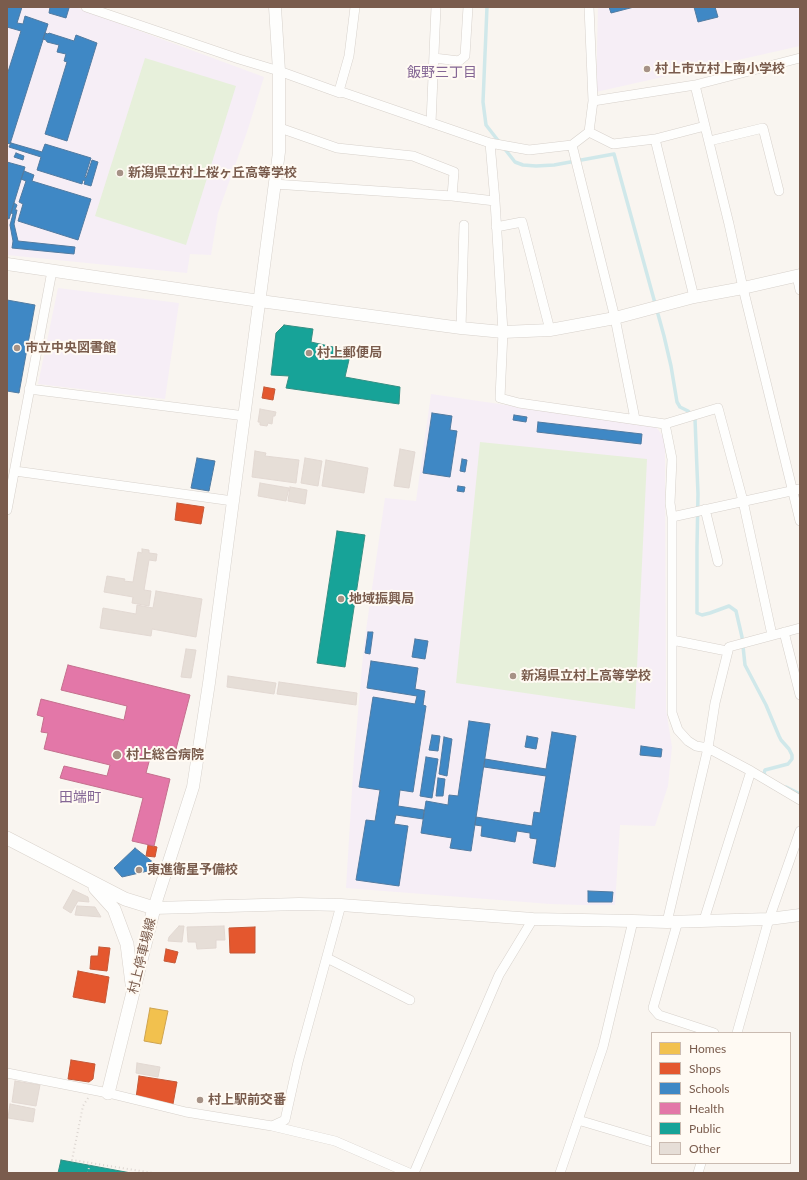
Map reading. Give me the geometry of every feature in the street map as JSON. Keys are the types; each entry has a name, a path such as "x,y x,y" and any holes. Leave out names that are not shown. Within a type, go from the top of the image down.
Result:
{"main road":[{"name":"村上停車場線","path":"7,838 124,899 154,908 108,1093"},
{"path":"88,880 114,909 127,944 133,992"}],"street":[{"path":"86,7 490,143 529,150 572,145 589,132 593,101 589,7"},
{"path":"275,7 279,71 279,152 245,416 209,683 193,787 154,908 299,904 341,905 532,919 633,921 769,919 800,915"},
{"path":"339,91 349,56 355,7"},
{"path":"431,123 436,7"},
{"path":"434,58 459,61 465,56 468,7"},
{"path":"593,101 695,85 800,58"},
{"path":"695,85 743,288 796,489 800,521"},
{"path":"589,132 613,144 655,139 705,126"},
{"path":"280,128 337,148 413,156 454,172 452,196"},
{"path":"708,141 763,128 779,191"},
{"path":"655,139 694,297"},
{"path":"490,143 503,332 500,398 519,403 665,424 718,408 743,501 772,635"},
{"path":"572,145 615,318 635,419"},
{"path":"274,184 452,196 495,201"},
{"path":"496,227 522,222 550,330"},
{"path":"461,328 464,225"},
{"path":"7,264 260,301 461,328 503,332 550,330 615,318 694,297 743,288 798,275 800,290"},
{"path":"7,510 52,270"},
{"path":"29,389 245,416"},
{"path":"665,424 672,459 670,503 672,517 672,713 678,730 688,741 696,746 708,748 800,800"},
{"path":"15,471 233,501"},
{"path":"672,517 796,489"},
{"path":"705,509 718,562"},
{"path":"711,1032 658,1015 653,1008 673,921 708,748 715,703 729,646 800,628"},
{"path":"784,632 800,695"},
{"path":"672,640 727,651"},
{"path":"704,920 751,771"},
{"path":"737,1032 769,919 800,831"},
{"path":"272,1126 285,1120 298,1062 341,905"},
{"path":"414,1173 499,975 532,919"},
{"path":"560,1173 603,1047 633,921"},
{"path":"327,958 410,1000"},
{"path":"7,1073 108,1093 186,1112 272,1126 335,1141 409,1173"},
{"path":"578,1120 651,1142"}],"path":[{"path":"92,1090 83,1106 72,1160 153,1173"},
{"path":"88,1173 90,1162"}],"shaded area":[{"name":"新潟県立村上桜ヶ丘高等学校","path":"7,7 75,7 264,77 247,132 218,213 211,255 190,254 187,273 7,255"},
{"name":"村上市立村上南小学校","path":"598,7 800,7 800,46 596,92"},
{"path":"58,288 179,303 165,399 38,384"},
{"name":"新潟県立村上高等学校","path":"431,394 656,427 663,436 665,445 666,709 672,747 668,786 655,826 620,825 615,905 550,904 346,888 354,757 364,644 385,498 416,501"}],"green space":[{"path":"145,58 236,86 186,245 95,216"},
{"path":"480,442 647,459 635,709 456,683"}],"building: Homes":[{"path":"150,1008 168,1011 161,1044 144,1041"}],"building: Shops":[{"path":"264,387 275,389 273,400 262,398"},
{"path":"177,503 204,507 201,524 175,520"},
{"path":"148,845 157,847 155,857 146,856"},
{"path":"255,927 255,953 230,953 229,928"},
{"path":"99,947 110,948 107,971 90,969 91,956 98,956"},
{"path":"166,949 178,952 175,963 164,961"},
{"path":"78,971 109,977 105,1003 73,997"},
{"path":"71,1060 95,1064 93,1079 89,1082 68,1079"},
{"path":"139,1076 177,1082 173,1104 136,1098"}],"building: Schools":[{"path":"7,7 22,7 17,23 23,24 25,16 48,24 10,144 7,143 7,75 21,31 7,27"},
{"path":"50,7 69,8 66,18 49,13"},
{"path":"609,7 634,7 611,13"},
{"path":"694,7 715,7 718,17 698,22"},
{"path":"45,33 74,41 76,35 97,43 67,141 45,134 67,62 64,61 66,54 57,52 59,45 47,42 43,39"},
{"path":"11,143 42,152 45,144 91,158 85,177 86,178 92,160 98,162 91,186 84,184 85,181 83,180 82,184 37,170 41,157 9,147"},
{"path":"16,153 24,156 23,160 14,157"},
{"path":"7,162 25,167 9,219 7,218"},
{"path":"24,171 34,175 32,181 91,199 78,240 18,221 23,204 19,202 26,181 21,179"},
{"path":"14,203 17,205 14,224 18,241 75,247 74,254 12,248 13,241 10,225"},
{"name":"市立中央図書館","path":"7,300 35,305 19,393 7,391"},
{"path":"432,413 452,416 450,430 457,431 450,477 423,473"},
{"path":"514,415 527,417 526,422 513,420"},
{"path":"538,422 642,434 641,444 537,432"},
{"path":"197,458 215,461 209,491 191,488"},
{"path":"462,459 467,460 465,472 460,471"},
{"path":"458,486 465,487 464,492 457,491"},
{"path":"368,632 373,632 370,654 365,653"},
{"path":"415,639 428,641 425,659 412,657"},
{"path":"371,661 418,668 415,689 425,691 423,705 426,706 413,792 400,790 398,806 424,810 423,819 396,815 394,824 408,826 399,886 356,880 366,820 375,821 380,790 359,787 373,697 415,704 417,696 367,688"},
{"path":"469,721 490,724 471,851 450,848 452,838 421,833 426,801 448,805 449,795 458,796"},
{"path":"552,732 576,736 555,867 533,863 537,839 530,838 530,833 517,831 515,842 481,836 482,826 475,825 476,817 532,826 534,812 540,813 546,776 484,767 485,759 546,769"},
{"path":"432,735 440,736 438,751 429,750"},
{"path":"527,736 538,738 536,749 525,747"},
{"path":"444,737 452,739 447,776 439,774"},
{"path":"641,746 662,749 661,757 640,755"},
{"path":"426,757 438,759 432,798 420,796"},
{"path":"438,778 445,779 443,796 436,796"},
{"path":"135,848 154,863 152,870 122,877 114,868"},
{"path":"588,891 613,892 612,902 588,902"}],"building: Health":[{"name":"村上総合病院","path":"68,665 190,695 175,753 163,750 160,760 150,758 146,773 170,779 154,846 132,841 143,798 60,778 64,766 107,776 110,765 44,749 48,733 41,732 44,717 37,715 41,699 124,720 127,706 61,690"}],"building: Public":[{"path":"284,325 313,329 311,342 351,351 345,377 400,387 399,404 286,388 289,376 271,375 276,333"},
{"name":"地域振興局","path":"337,531 365,535 345,667 317,663"},
{"path":"61,1160 131,1173 58,1173"}],"building: Other":[{"path":"260,409 276,412 275,416 273,416 272,424 268,423 267,426 260,425 260,422 258,422"},
{"path":"400,449 415,452 409,488 394,486"},
{"path":"255,451 266,453 265,456 299,460 296,483 252,477"},
{"path":"305,458 322,461 318,486 301,483"},
{"path":"326,460 368,468 364,493 322,486"},
{"path":"260,483 289,488 286,501 258,496"},
{"path":"290,487 307,490 305,504 288,501"},
{"path":"142,549 149,550 149,553 157,554 156,561 149,560 144,590 151,591 149,606 132,603 133,597 104,592 107,576 133,582 138,552 142,553"},
{"path":"156,591 202,599 196,637 152,629 151,636 100,628 103,608 136,614 137,605 153,608"},
{"path":"186,649 196,650 191,678 181,677"},
{"path":"228,676 276,683 274,694 227,687"},
{"path":"279,682 357,693 356,705 277,694"},
{"path":"73,890 88,897 89,902 78,901 71,913 63,908"},
{"path":"77,906 95,907 101,917 75,915"},
{"path":"179,926 184,926 182,942 168,941 169,937"},
{"path":"224,926 225,940 216,940 216,948 197,949 196,942 188,942 187,927"},
{"path":"137,1063 160,1067 158,1077 136,1073"},
{"path":"15,1081 40,1085 36,1106 12,1102"},
{"path":"10,1104 35,1109 33,1122 8,1118"}],"waterway":[{"path":"487,7 483,102 486,125 500,143"},
{"path":"504,148 515,162 523,165 536,166 554,165 614,154 664,336 677,402 680,407 688,411 695,419 698,494 697,613 702,615 729,606 736,611 742,637 745,665 766,705 781,740 792,755 792,759 788,764 765,770 764,773 766,777"},
{"path":"786,787 800,794"}],"place":[{"name":"村上市立村上南小学校","path":"647,69"},
{"name":"新潟県立村上桜ヶ丘高等学校","path":"120,173"},
{"name":"市立中央図書館","path":"17,348"},
{"name":"村上郵便局","path":"309,353"},
{"name":"地域振興局","path":"341,599"},
{"name":"新潟県立村上高等学校","path":"513,676"},
{"name":"村上総合病院","path":"117,755"},
{"name":"東進衛星予備校","path":"139,870"},
{"name":"村上駅前交番","path":"200,1100"}],"district":[{"name":"飯野三丁目","path":"442,72"},
{"name":"田端町","path":"80,797"}]}
